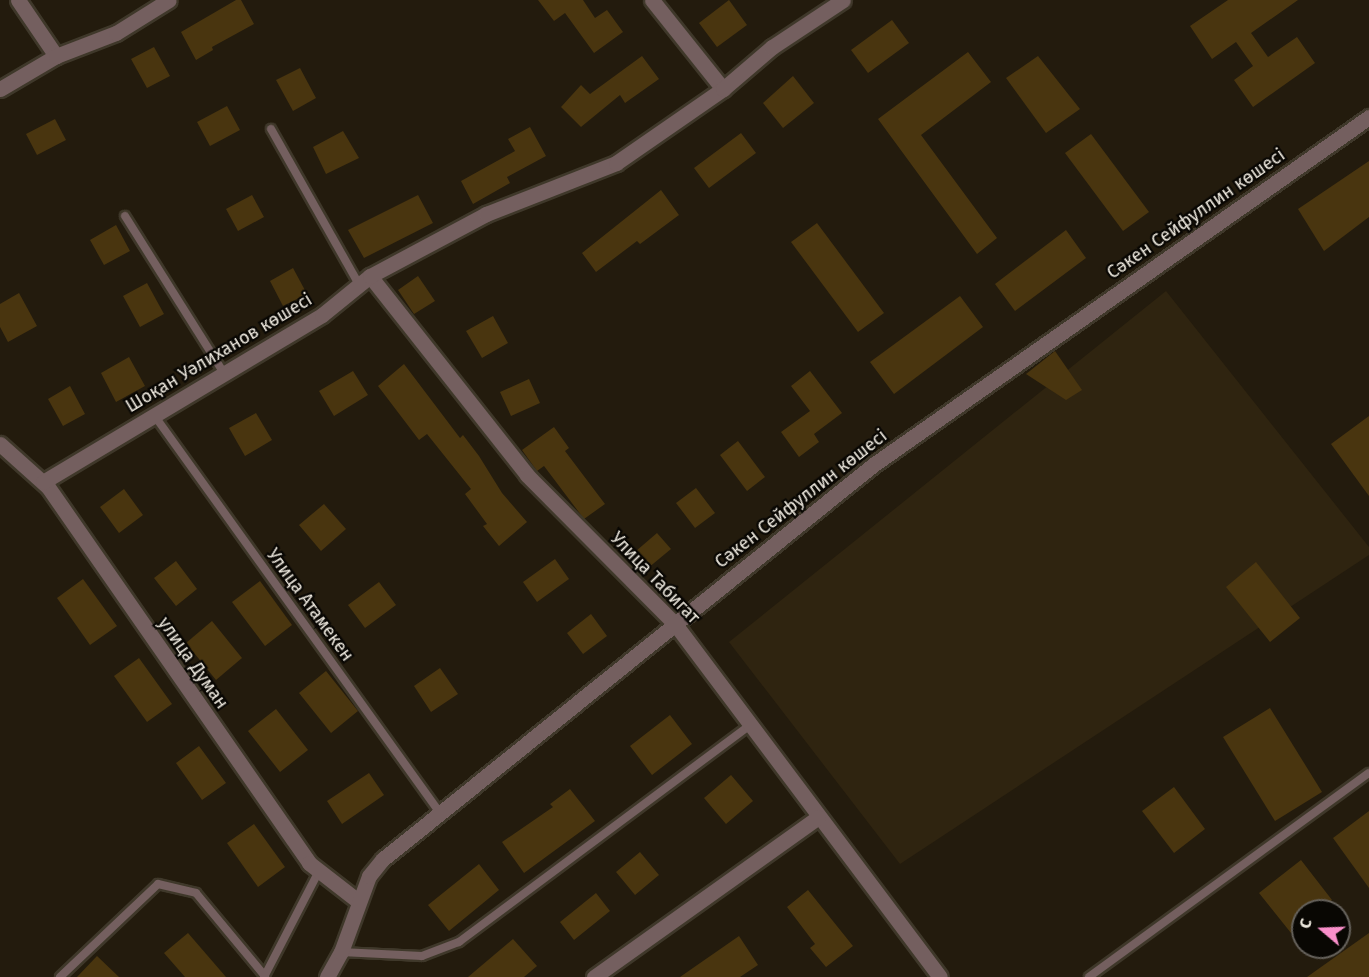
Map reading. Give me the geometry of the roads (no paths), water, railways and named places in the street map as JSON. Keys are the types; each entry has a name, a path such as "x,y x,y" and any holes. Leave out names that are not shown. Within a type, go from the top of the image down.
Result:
{"street":[{"path":"18,0 56,56"},
{"path":"0,88 56,56 116,33 169,0"},
{"path":"652,0 723,89"},
{"name":"Шоқан Уәлиханов көшесі","path":"43,482 322,315 364,279 486,214 615,163 723,89 772,47 843,0"},
{"name":"Сәкен Сейфуллин көшесі","path":"327,977 341,952 369,876 383,859 873,465 1369,117"},
{"name":"Улица Табигат","path":"364,279 527,475 675,624 940,977"},
{"name":"улица Думан","path":"0,444 43,482 309,863 358,901"},
{"path":"594,977 818,817"}],"lane":[{"path":"271,129 364,279"},
{"path":"125,216 224,373"},
{"name":"Улица Атамекен","path":"154,415 440,813"},
{"path":"341,952 422,956 459,942 750,725"},
{"path":"1089,977 1369,773"},
{"path":"60,977 158,884 196,893 264,977 319,871"}]}
